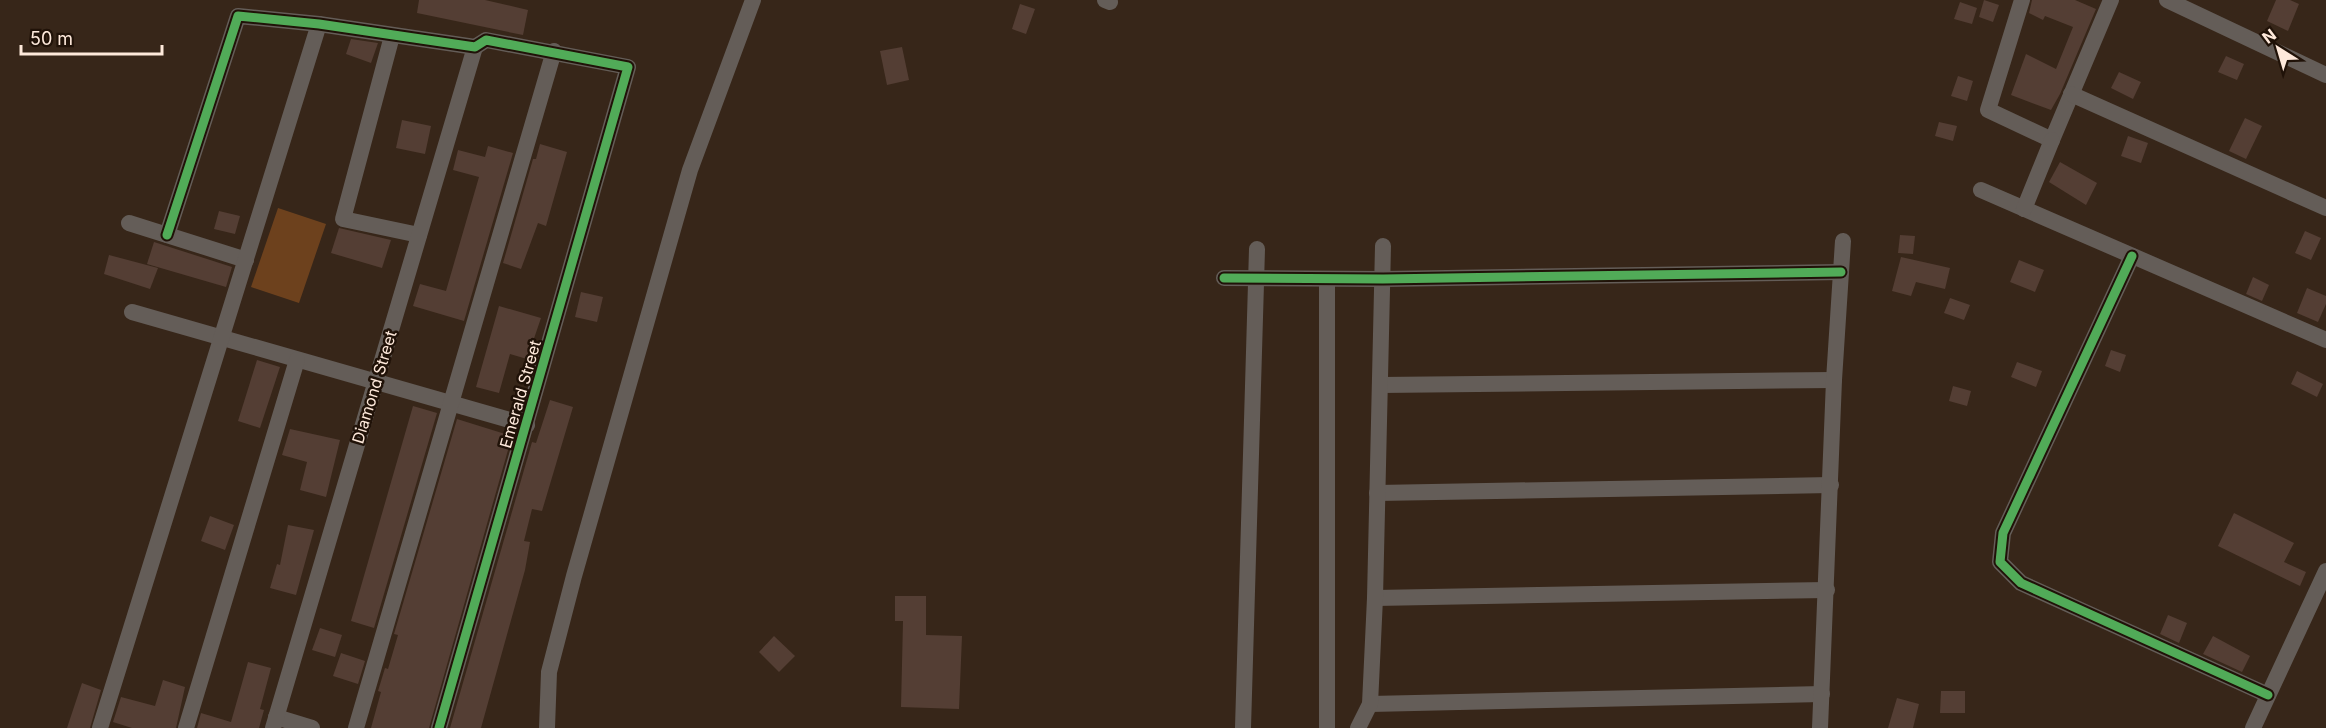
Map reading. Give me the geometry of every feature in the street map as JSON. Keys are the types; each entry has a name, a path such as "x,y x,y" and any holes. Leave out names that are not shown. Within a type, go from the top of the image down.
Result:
{"street":[{"path":"547,728 549,672 573,576 690,170 753,0"},
{"path":"2022,0 1988,110 2052,140"},
{"path":"2024,209 2111,0"},
{"path":"2167,0 2326,75"},
{"path":"168,235 238,16 319,24 475,47 486,40 554,51 356,728"},
{"path":"100,728 319,24"},
{"path":"392,36 343,219 419,235"},
{"name":"Diamond Street","path":"275,722 475,47"},
{"name":"Emerald Street","path":"439,728 628,67 554,51"},
{"path":"2071,94 2326,208"},
{"path":"1981,190 2326,340"},
{"path":"129,223 246,260"},
{"path":"1820,728 1834,380 1843,241"},
{"path":"1358,728 1370,704 1375,598 1383,246"},
{"path":"1243,728 1257,249"},
{"path":"2132,256 2003,533 2000,562 2021,584 2268,695"},
{"path":"1224,278 1383,279 1841,272"},
{"path":"1327,279 1327,728"},
{"path":"132,312 527,426"},
{"path":"186,728 297,360"},
{"path":"1380,385 1834,380"},
{"path":"1377,493 1831,485"},
{"path":"2253,728 2326,571"},
{"path":"1375,598 1827,590"},
{"path":"1370,704 1822,694"},
{"path":"275,722 312,728"}],"shaded area":[{"path":"278,208 326,224 299,303 251,287"}],"building":[{"path":"419,0 485,0 528,10 523,35 417,13"},
{"path":"1984,0 1999,5 1993,22 1979,17"},
{"path":"2032,0 2075,0 2096,9 2051,110 2011,95 2026,54 2056,69 2073,27 2045,16 2043,20 2029,13"},
{"path":"2276,0 2290,0 2299,4 2288,31 2267,21"},
{"path":"1960,2 1977,8 1972,24 1954,19"},
{"path":"1020,4 1035,9 1026,34 1012,29"},
{"path":"351,39 378,43 371,63 346,54"},
{"path":"902,47 909,80 887,85 880,51"},
{"path":"2226,56 2244,64 2237,80 2218,72"},
{"path":"2119,72 2141,82 2133,99 2111,88"},
{"path":"1958,76 1973,81 1967,101 1951,96"},
{"path":"2245,118 2262,126 2246,159 2229,151"},
{"path":"402,120 431,126 425,154 396,148"},
{"path":"1939,122 1957,126 1953,141 1935,136"},
{"path":"2128,136 2148,143 2141,163 2121,156"},
{"path":"540,144 567,152 546,226 538,223 521,269 503,263 533,159 536,159"},
{"path":"488,146 513,153 464,321 413,306 420,284 446,291 479,177 453,170 458,150 485,157"},
{"path":"2060,162 2097,183 2086,205 2049,182"},
{"path":"219,211 240,216 235,234 214,229"},
{"path":"339,228 391,240 382,268 331,253"},
{"path":"2305,231 2321,238 2311,260 2295,253"},
{"path":"1900,235 1915,236 1913,254 1898,253"},
{"path":"154,242 232,267 226,287 147,264"},
{"path":"109,255 158,268 150,289 104,274"},
{"path":"1901,257 1950,268 1945,289 1916,282 1911,296 1892,291"},
{"path":"2019,260 2044,270 2035,292 2010,282"},
{"path":"2253,277 2269,285 2262,301 2246,294"},
{"path":"2307,288 2326,296 2326,304 2318,322 2297,313"},
{"path":"581,292 603,297 597,322 575,317"},
{"path":"1950,298 1970,305 1964,320 1944,313"},
{"path":"499,306 541,318 527,359 510,354 499,393 476,387"},
{"path":"2111,350 2126,355 2120,372 2105,366"},
{"path":"257,360 280,367 260,428 238,421"},
{"path":"2017,362 2042,371 2036,387 2011,377"},
{"path":"2297,371 2323,384 2317,397 2291,384"},
{"path":"1953,386 1971,391 1967,406 1949,401"},
{"path":"550,400 573,407 542,511 532,509 524,541 530,542 525,570 481,728 450,728 532,442 536,443"},
{"path":"413,406 437,413 374,628 351,621"},
{"path":"457,419 512,436 429,728 371,728 381,692 378,691 385,668 388,669 398,635 394,634"},
{"path":"290,429 340,440 326,497 300,490 307,462 282,455"},
{"path":"2234,513 2294,543 2284,562 2306,572 2300,586 2218,546"},
{"path":"210,516 234,525 225,550 201,541"},
{"path":"288,525 314,530 296,595 270,588 277,564 280,565"},
{"path":"895,596 926,596 926,635 962,636 959,709 901,707 903,621 895,621"},
{"path":"2168,615 2187,623 2179,643 2160,634"},
{"path":"320,628 342,635 335,657 312,650"},
{"path":"774,636 795,656 779,672 759,652"},
{"path":"2213,636 2250,656 2242,672 2203,654"},
{"path":"341,653 365,661 358,684 333,676"},
{"path":"248,662 271,668 260,709 264,710 259,728 197,728 201,713 231,722"},
{"path":"163,680 185,687 176,728 132,728 113,722 121,697 155,706"},
{"path":"82,683 101,690 90,728 67,728"},
{"path":"1941,691 1965,691 1965,713 1940,713"},
{"path":"1897,698 1919,704 1913,728 1888,728"}],"cycle path":[{"path":"167,235 238,16 319,24 475,47 486,40 628,67 439,728"},
{"path":"2132,256 2003,533 2000,562 2021,583 2268,695"},
{"path":"1224,278 1383,279 1841,272"}]}
